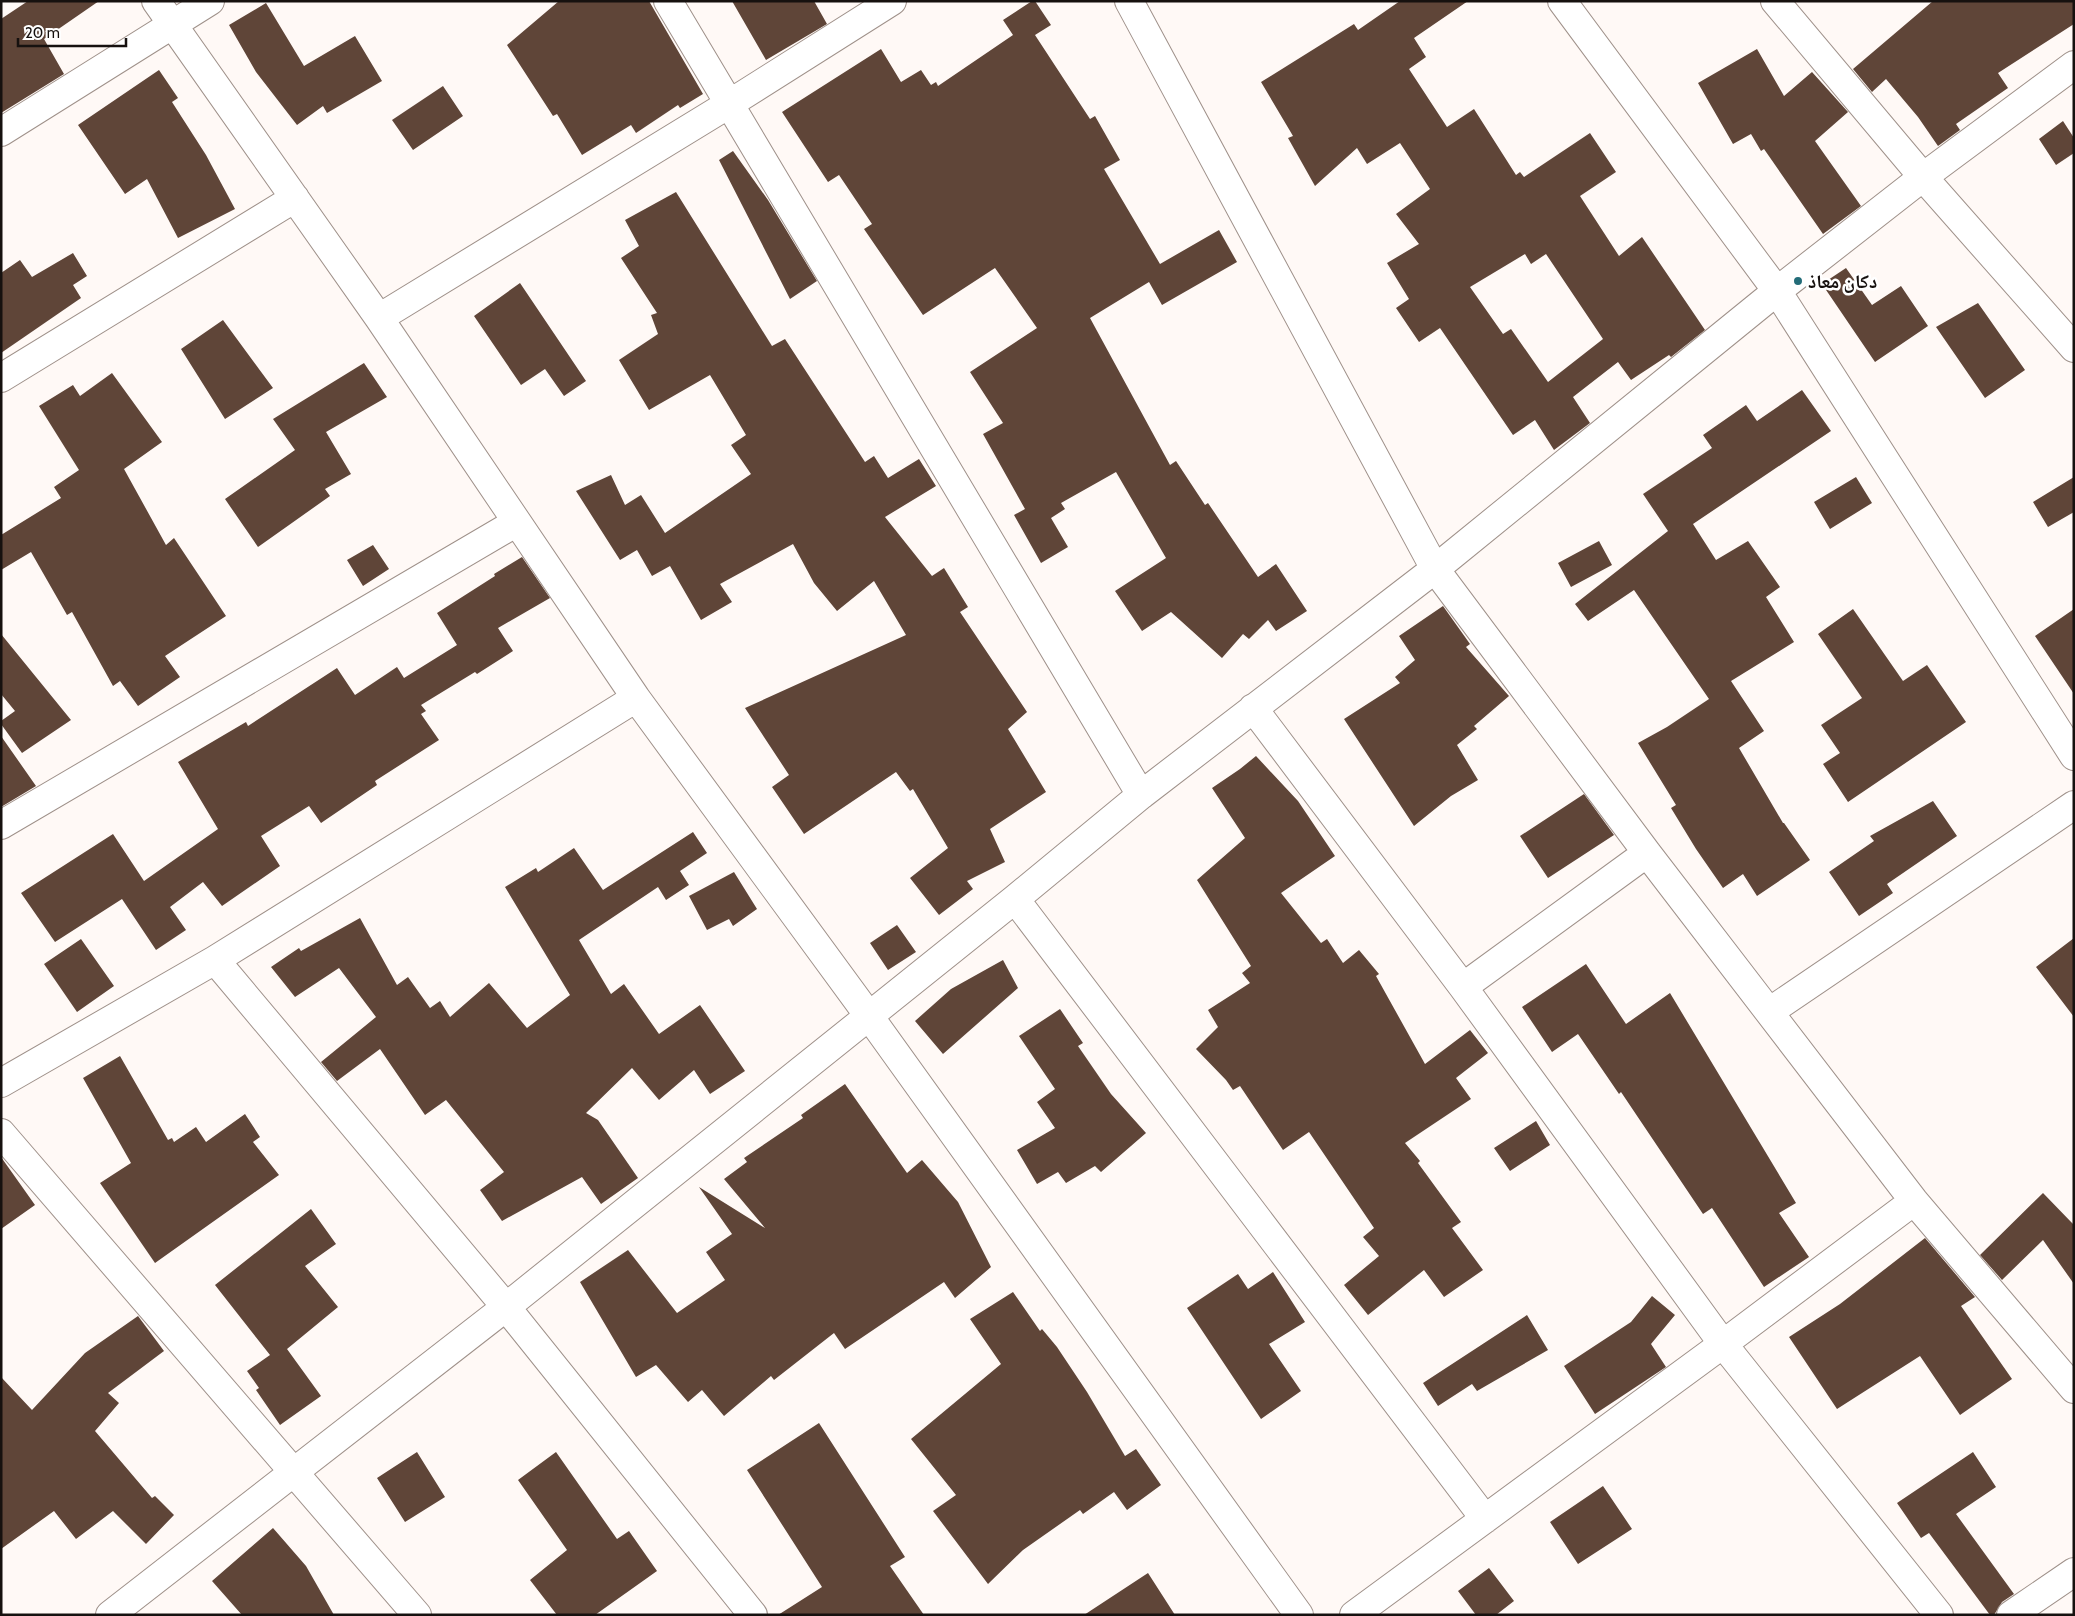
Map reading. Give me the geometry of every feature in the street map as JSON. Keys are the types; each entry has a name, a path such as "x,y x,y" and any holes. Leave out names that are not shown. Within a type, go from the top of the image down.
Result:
{"street":[{"path":"156,1 378,318 636,698 869,1016 1299,1615"},
{"path":"1,132 210,1"},
{"path":"668,1 1141,795"},
{"path":"378,318 729,104 892,1"},
{"path":"1129,1 1435,569 1647,854 1914,1201 2073,1388"},
{"path":"1562,1 1777,291 2074,756"},
{"path":"1775,1 1923,177 2074,348"},
{"path":"110,1615 506,1306 1015,899 1141,795 1435,569 1777,291 1923,177 2074,65"},
{"path":"1,378 295,198"},
{"path":"1,825 517,522"},
{"path":"1,1083 215,960 636,698"},
{"path":"1253,708 1463,987 1723,1344 1939,1615"},
{"path":"1769,1012 2074,805"},
{"path":"1463,987 1647,854"},
{"path":"1015,899 1485,1519"},
{"path":"215,960 506,1306 753,1615"},
{"path":"1,1133 417,1615"},
{"path":"1354,1615 1914,1201"},
{"path":"2011,1615 2074,1572"}],"building":[{"path":"28,1 99,1 44,39 64,74 1,113 1,19"},
{"path":"559,1 649,1 703,94 680,108 678,105 636,133 631,125 582,155 557,114 553,116 507,45"},
{"path":"732,1 814,1 827,24 766,60"},
{"path":"1032,1 1035,1 1051,25 1035,35 1090,119 1095,116 1120,160 1104,169 1160,264 1219,230 1237,262 1162,305 1149,282 1090,318 1170,465 1176,461 1205,505 1208,503 1258,577 1276,564 1307,611 1276,631 1268,620 1249,639 1243,634 1222,658 1171,612 1142,631 1115,591 1166,558 1116,472 1061,503 1065,509 1051,518 1068,547 1041,563 1014,515 1025,509 983,434 1003,423 970,372 1037,328 995,268 923,315 864,229 872,224 839,175 828,182 782,112 881,49 901,82 921,70 931,85 936,82 938,86 1013,35 1003,20"},
{"path":"1400,1 1468,1 1414,38 1426,57 1409,69 1447,127 1474,109 1516,175 1520,172 1524,177 1590,133 1616,172 1580,196 1619,256 1642,237 1705,330 1671,357 1669,355 1631,380 1618,362 1573,397 1590,423 1554,450 1535,420 1513,435 1440,328 1419,342 1396,308 1409,299 1387,263 1419,244 1396,214 1430,189 1400,143 1367,164 1357,148 1315,186 1288,138 1293,136 1261,82 1354,24 1358,30","holes":["1525,254 1531,264 1546,254 1603,339 1548,382 1511,329 1503,334 1470,287"]},
{"path":"1933,1 2074,1 2074,24 1998,73 2008,88 1956,124 1960,130 1938,146 1918,117 1886,79 1872,92 1853,69"},
{"path":"266,3 304,66 355,36 382,81 327,113 323,106 297,125 256,72 229,25"},
{"path":"1757,49 1784,96 1812,72 1848,112 1815,141 1861,206 1823,234 1764,149 1761,151 1751,134 1733,144 1698,83"},
{"path":"159,70 178,98 172,102 206,155 235,209 178,238 147,179 125,194 78,125"},
{"path":"443,86 463,116 413,150 392,120"},
{"path":"2063,121 2074,138 2074,153 2056,165 2039,139"},
{"path":"733,151 768,200 817,281 790,299 719,160"},
{"path":"676,192 772,346 785,339 865,462 874,456 888,478 919,459 936,486 885,517 932,576 944,568 968,607 960,612 1027,712 1008,729 1046,792 990,829 1005,862 967,881 973,889 939,915 910,878 948,848 913,789 910,791 896,772 804,834 772,787 789,775 745,708 906,635 874,581 837,611 814,583 793,544 720,584 732,602 701,620 670,566 652,576 637,550 620,560 576,491 611,475 625,505 641,495 665,533 751,474 731,445 746,435 710,375 649,410 619,360 658,334 651,315 657,313 621,258 639,246 625,220"},
{"path":"73,253 87,276 73,285 81,298 1,353 1,273 20,260 32,277"},
{"path":"1846,268 1872,305 1901,286 1928,326 1875,362 1822,284"},
{"path":"520,283 586,381 564,396 545,369 521,385 474,316"},
{"path":"1978,303 2025,370 1985,398 1936,327"},
{"path":"223,320 273,388 225,419 181,349"},
{"path":"364,363 387,397 326,432 351,474 325,489 330,496 258,547 225,499 295,450 273,419"},
{"path":"112,373 162,442 124,469 166,545 174,538 226,616 165,656 180,677 138,706 120,681 113,686 72,612 67,615 31,552 1,570 1,535 61,498 54,487 79,470 39,406 73,385 80,396"},
{"path":"1802,390 1831,431 1693,524 1716,560 1748,541 1780,587 1766,597 1794,642 1731,681 1764,731 1739,748 1783,823 1810,860 1757,896 1743,874 1723,888 1671,808 1676,805 1638,743 1667,727 1709,699 1634,590 1588,621 1575,604 1668,531 1643,494 1712,448 1703,435 1746,405 1757,421"},
{"path":"1856,477 1872,503 1830,529 1814,502"},
{"path":"2074,477 2074,512 2048,527 2033,502"},
{"path":"1599,541 1612,565 1571,587 1558,563"},
{"path":"373,545 389,569 363,586 347,560"},
{"path":"522,557 550,598 498,628 513,651 477,674 475,672 421,705 426,711 421,714 439,740 375,781 377,785 321,823 309,806 261,836 280,866 222,906 203,882 170,907 186,930 156,950 122,899 55,942 21,893 113,834 144,881 218,829 178,762 246,722 248,726 337,668 355,695 397,667 404,678 457,645 437,613"},
{"path":"1443,606 1470,644 1466,647 1509,696 1474,726 1477,729 1457,745 1478,780 1451,796 1414,826 1344,719 1400,683 1395,677 1415,660 1399,636"},
{"path":"1853,609 1903,681 1927,665 1966,722 1848,802 1823,764 1840,753 1821,725 1862,698 1818,634"},
{"path":"2074,609 2074,694 2035,636"},
{"path":"1,634 71,720 22,753 1,724 1,721 15,711 1,694"},
{"path":"1,736 36,786 1,807"},
{"path":"1256,756 1298,801 1335,856 1281,893 1321,943 1327,939 1343,963 1359,950 1379,974 1376,976 1425,1064 1470,1030 1488,1053 1456,1078 1471,1099 1405,1143 1420,1161 1418,1163 1461,1222 1452,1228 1483,1270 1444,1297 1424,1270 1368,1315 1344,1285 1379,1256 1363,1237 1374,1228 1309,1132 1283,1150 1240,1086 1233,1090 1226,1080 1196,1049 1218,1027 1208,1010 1250,983 1242,973 1251,966 1197,880 1245,838 1212,788"},
{"path":"1584,794 1614,835 1548,878 1520,836"},
{"path":"1933,801 1957,836 1887,884 1893,893 1859,916 1829,872 1874,841 1870,836"},
{"path":"693,832 707,853 680,871 689,885 666,900 658,887 579,940 611,994 624,984 659,1034 700,1005 745,1071 710,1094 694,1070 659,1100 632,1068 586,1113 598,1120 638,1178 601,1204 582,1177 502,1221 480,1190 504,1172 446,1100 425,1115 380,1049 337,1081 321,1062 376,1017 339,968 295,997 271,967 299,948 301,951 360,918 397,985 408,977 430,1008 440,1001 450,1017 489,983 527,1028 570,995 505,887 536,868 538,872 574,848 603,890"},
{"path":"734,872 757,909 733,926 729,919 707,930 689,896"},
{"path":"897,925 916,952 888,970 870,943"},
{"path":"2074,938 2074,1017 2036,967"},
{"path":"81,939 114,986 77,1012 44,964"},
{"path":"1003,960 1018,988 943,1054 915,1021 951,989"},
{"path":"1586,964 1626,1024 1670,993 1796,1203 1779,1213 1809,1257 1764,1287 1712,1208 1703,1214 1621,1092 1619,1094 1578,1034 1552,1052 1522,1007"},
{"path":"1060,1009 1083,1043 1078,1046 1111,1094 1146,1133 1101,1172 1095,1166 1066,1183 1058,1172 1037,1184 1017,1150 1055,1128 1037,1102 1055,1089 1019,1036"},
{"path":"120,1056 168,1140 172,1138 174,1142 196,1127 206,1142 245,1114 260,1137 253,1142 279,1175 155,1263 100,1183 131,1163 83,1078"},
{"path":"845,1084 907,1173 922,1160 958,1202 991,1267 955,1298 944,1282 845,1349 834,1333 774,1380 771,1376 724,1416 702,1390 688,1402 656,1365 636,1377 580,1282 628,1250 677,1313 725,1280 706,1252 732,1234 699,1187 765,1228 724,1179 747,1162 744,1158 803,1118 801,1115"},
{"path":"1536,1121 1550,1145 1510,1171 1494,1148"},
{"path":"1,1157 35,1205 1,1229"},
{"path":"2043,1193 2074,1225 2074,1284 2043,1240 2002,1280 1980,1255"},
{"path":"311,1209 336,1244 305,1266 338,1307 287,1349 321,1396 280,1425 256,1390 259,1388 247,1371 270,1355 215,1285"},
{"path":"1925,1238 1975,1297 1961,1306 2012,1379 1960,1415 1920,1356 1837,1409 1789,1337 1840,1304"},
{"path":"1273,1272 1305,1322 1269,1344 1301,1391 1261,1419 1187,1308 1238,1274 1248,1289"},
{"path":"1013,1292 1040,1331 1042,1329 1057,1347 1087,1392 1125,1456 1136,1449 1161,1485 1127,1510 1114,1492 1083,1514 1080,1510 1023,1550 988,1584 933,1511 956,1495 911,1439 1001,1364 970,1319"},
{"path":"1652,1296 1675,1315 1651,1344 1666,1367 1595,1414 1564,1366 1631,1322"},
{"path":"1527,1315 1548,1350 1477,1391 1472,1384 1438,1406 1423,1383"},
{"path":"138,1316 164,1351 108,1393 119,1403 95,1431 152,1498 155,1496 174,1515 146,1544 113,1511 76,1539 54,1511 1,1549 1,1377 32,1410 85,1353"},
{"path":"819,1423 905,1557 890,1566 924,1615 778,1615 822,1587 747,1470"},
{"path":"417,1452 445,1497 405,1522 377,1478"},
{"path":"556,1452 617,1539 629,1531 657,1571 595,1615 557,1615 530,1580 567,1550 518,1480"},
{"path":"1973,1452 1996,1487 1956,1514 2014,1594 2002,1602 1994,1615 1990,1615 1929,1533 1921,1538 1897,1503"},
{"path":"1603,1486 1632,1529 1578,1564 1550,1522"},
{"path":"273,1528 306,1566 334,1615 242,1615 212,1581"},
{"path":"1489,1568 1514,1601 1496,1615 1476,1615 1458,1591"},
{"path":"1148,1573 1175,1615 1084,1615"}],"place":[{"name":"دكان معاذ","path":"1798,281"}]}
